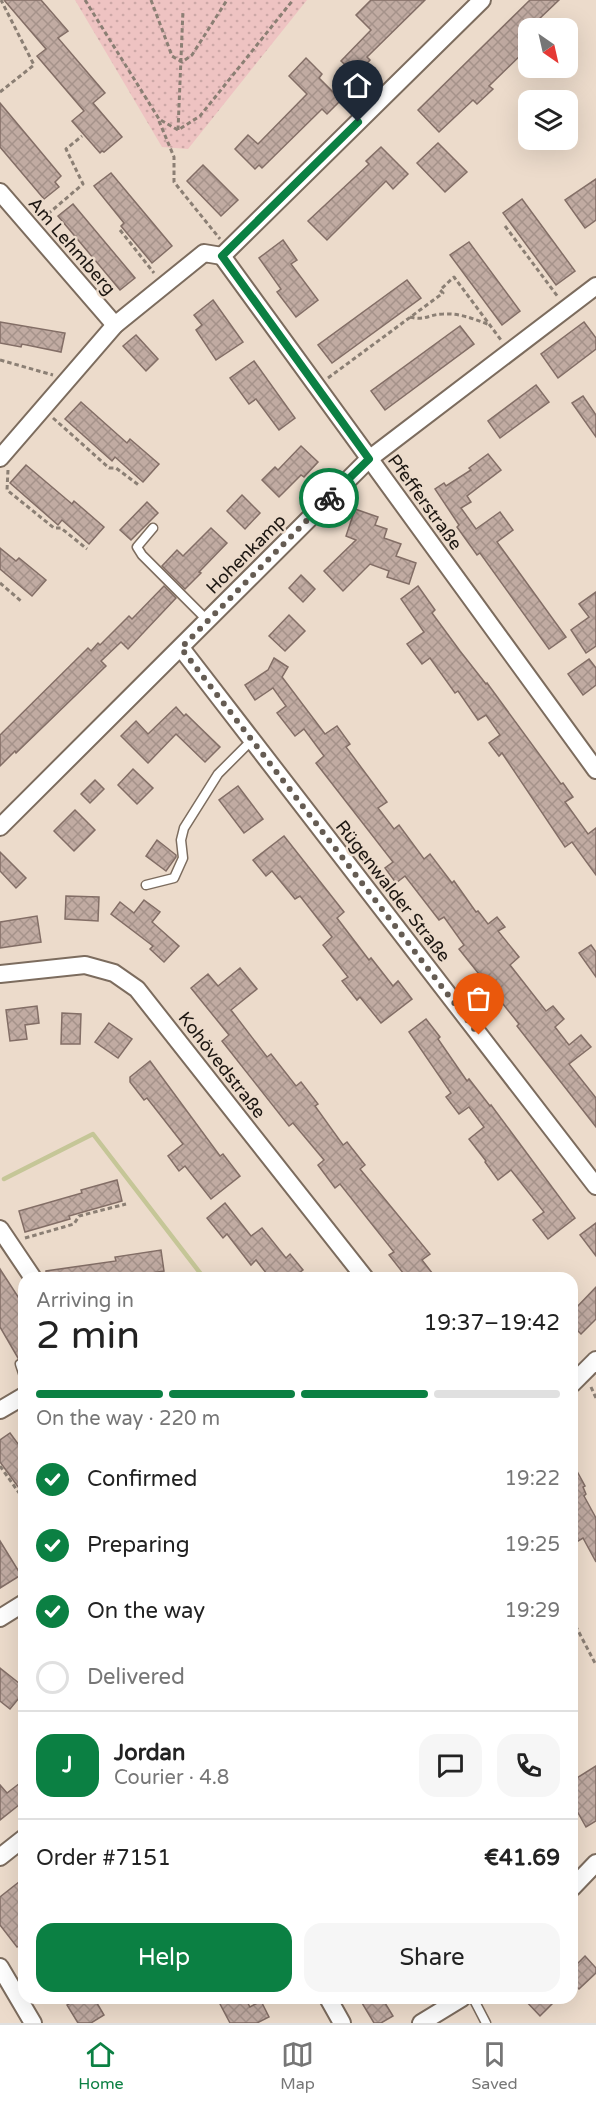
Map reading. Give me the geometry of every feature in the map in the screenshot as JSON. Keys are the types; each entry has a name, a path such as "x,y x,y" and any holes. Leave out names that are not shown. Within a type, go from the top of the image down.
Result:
{"street":[{"path":"5,453 115,325 204,253 225,253 482,0"},
{"name":"Am Lehmberg","path":"0,192 115,325"},
{"name":"Pfefferstraße","path":"225,253 316,386 596,770"},
{"name":"Hohenkamp","path":"0,827 369,459 596,286"},
{"name":"Rügenwalder Straße","path":"181,648 596,1186"},
{"name":"Kohövedstraße","path":"0,974 85,965 114,973 137,989 360,1272"},
{"path":"4,1236 29,1272"},
{"path":"578,1378 596,1360"},
{"path":"0,1410 18,1400"},
{"path":"0,1618 18,1607"},
{"path":"0,1857 18,1843"},
{"path":"578,1882 596,1863"},
{"path":"0,1967 18,1998"},
{"path":"22,2004 33,2023"},
{"path":"331,2004 342,2023"},
{"path":"421,2023 452,2004"}],"lane":[{"path":"153,528 137,547 142,555 208,621"},
{"path":"146,885 174,878 183,858 181,840 184,828 218,774 252,740"},
{"path":"476,2004 486,2023"}],"path":[{"path":"0,92 34,65 1,0"},
{"path":"85,0 159,119 174,157 174,182 225,253"},
{"path":"151,0 172,56 182,62"},
{"path":"182,62 192,55 227,0"},
{"path":"178,130 200,116 293,0"},
{"path":"178,130 183,10"},
{"path":"159,119 178,130"},
{"path":"31,229 83,184 66,149 82,136"},
{"path":"504,226 566,308"},
{"path":"120,230 165,286"},
{"path":"316,386 443,293 440,290 454,277 510,351"},
{"path":"410,317 422,320 441,314 465,316 490,325"},
{"path":"0,360 67,379"},
{"path":"42,409 109,468 116,468 140,486"},
{"path":"5,453 7,490 54,528 61,528 87,549"},
{"path":"0,583 21,601"},
{"path":"4,1236 74,1224 79,1216 126,1204"},
{"path":"0,1466 18,1491"},
{"path":"578,1630 596,1665"}],"shaded area":[{"path":"75,0 307,0 188,149 162,147"}],"building":[{"path":"4,0 41,0 68,31 58,38 105,93 93,103 122,137 104,152 100,153 72,121 84,111 37,56 46,49"},
{"path":"371,0 425,0 367,57 370,60 356,75 341,61 371,30 356,15"},
{"path":"530,0 559,0 540,18 518,18 518,58 489,86 493,89 477,104 473,100 439,132 418,110"},
{"path":"306,58 322,74 319,78 341,100 327,114 322,109 262,168 259,165 255,169 235,149 248,135 258,144 307,94 289,76"},
{"path":"0,103 61,176 55,182 59,187 44,199 0,147"},
{"path":"438,143 467,172 445,192 417,163"},
{"path":"381,147 408,174 393,189 386,181 327,240 308,221 369,164 366,161"},
{"path":"203,165 238,200 221,216 187,181"},
{"path":"111,173 172,246 152,263 121,226 124,223 94,186"},
{"path":"596,179 596,220 585,228 565,200"},
{"path":"522,199 575,271 556,285 503,213"},
{"path":"73,204 135,278 120,290 58,216"},
{"path":"283,240 297,260 291,264 318,300 296,317 277,292 281,289 259,258"},
{"path":"469,242 520,311 502,325 450,255"},
{"path":"407,280 421,298 332,363 318,345"},
{"path":"213,300 243,342 216,360 196,330 202,325 194,315"},
{"path":"0,322 65,333 61,352 22,344 21,347 0,343"},
{"path":"584,322 596,338 596,349 558,378 541,354"},
{"path":"460,326 474,344 385,410 371,391"},
{"path":"136,335 158,359 146,371 123,346"},
{"path":"254,361 295,418 279,430 256,399 249,404 230,378"},
{"path":"536,385 549,402 500,438 488,421"},
{"path":"583,396 596,415 596,437 572,403"},
{"path":"81,402 127,443 130,439 159,464 143,482 115,457 112,461 65,419"},
{"path":"301,446 318,462 304,477 301,475 279,497 262,480 275,467 278,470"},
{"path":"488,454 501,470 467,496 471,502 461,508 476,529 500,512 513,530 497,542 566,637 549,649 480,553 477,555 457,527 459,525 435,489 444,483 446,486 471,470 469,468"},
{"path":"26,465 72,504 74,501 104,527 89,544 62,520 58,525 10,483"},
{"path":"242,495 260,513 245,529 227,511"},
{"path":"147,502 158,513 131,540 120,530"},
{"path":"355,509 378,517 375,525 387,529 384,538 401,544 396,556 416,563 409,584 387,577 389,571 370,564 343,591 324,571 356,540 346,536"},
{"path":"211,528 227,543 185,589 162,566 177,550 183,556"},
{"path":"0,548 16,561 19,558 46,580 32,596 0,569"},
{"path":"301,575 315,589 303,602 289,588"},
{"path":"164,586 176,598 128,649 121,642 101,661 106,666 0,766 0,735 88,648 91,651 98,643 100,645 129,616 132,619"},
{"path":"418,586 435,610 432,613 573,797 565,802 588,834 596,828 596,875 572,842 565,847 502,753 499,756 489,743 500,735 486,715 478,720 458,691 455,693 430,658 422,664 407,644 424,632 401,599"},
{"path":"596,592 596,646 586,653 571,630 589,617 579,604"},
{"path":"289,615 305,631 285,651 269,636"},
{"path":"274,658 288,667 282,677 325,734 337,726 350,744 346,747 387,802 378,808 394,829 399,825 424,859 430,854 488,924 497,917 505,927 498,931 519,957 510,965 546,1011 553,1006 564,1019 555,1027 569,1045 581,1035 591,1047 569,1064 596,1098 596,1127 517,1026 519,1024 459,949 464,945 444,917 439,920 405,876 396,883 385,868 393,862 316,763 324,756 304,729 295,736 277,713 286,706 273,688 255,700 245,685 268,670"},
{"path":"589,659 596,668 596,685 583,695 568,674"},
{"path":"176,707 220,747 205,762 176,734 148,763 121,736 136,721 148,734"},
{"path":"133,769 153,788 137,804 118,785"},
{"path":"95,780 104,789 90,803 81,794"},
{"path":"238,786 263,819 244,833 219,800"},
{"path":"75,810 95,830 74,851 54,831"},
{"path":"284,836 344,912 337,918 369,960 371,958 393,986 398,981 412,999 381,1023 360,997 357,1000 342,981 348,977 323,945 332,937 300,896 295,899 272,871 266,876 253,860"},
{"path":"157,840 176,855 166,871 146,856"},
{"path":"0,852 26,878 16,888 0,871"},
{"path":"66,896 99,897 98,921 65,919"},
{"path":"144,900 160,912 152,922 179,946 164,962 150,949 153,946 111,914 120,902 134,913"},
{"path":"37,916 41,942 0,948 0,922"},
{"path":"591,945 596,952 596,977 579,953"},
{"path":"240,968 257,989 231,1010 267,1057 271,1054 296,1086 301,1082 318,1104 315,1106 343,1145 347,1142 365,1165 360,1169 430,1254 422,1260 431,1272 402,1272 389,1255 394,1252 340,1184 335,1188 318,1165 324,1160 293,1123 289,1126 222,1041 229,1035 191,988 208,974 218,986"},
{"path":"37,1006 39,1023 25,1025 27,1039 10,1041 6,1010"},
{"path":"62,1013 81,1014 80,1044 61,1044"},
{"path":"426,1019 467,1081 469,1079 491,1105 575,1218 548,1239 533,1220 544,1212 511,1170 498,1180 469,1139 484,1127 469,1107 459,1114 446,1097 451,1093 409,1032"},
{"path":"109,1023 132,1039 118,1058 95,1042"},
{"path":"150,1061 220,1156 223,1154 240,1176 211,1199 185,1166 179,1171 168,1156 183,1144 147,1098 144,1100 130,1082 130,1077"},
{"path":"117,1180 122,1201 69,1216 70,1219 25,1232 19,1211 82,1193 81,1190"},
{"path":"225,1203 251,1236 262,1228 286,1258 290,1254 303,1270 300,1272 265,1272 256,1260 251,1265 227,1234 223,1238 207,1218"},
{"path":"596,1223 596,1256 580,1235"},
{"path":"161,1250 164,1271 46,1272 116,1261 115,1257"},
{"path":"0,1269 18,1297 18,1358 0,1327"},
{"path":"596,1287 596,1319 581,1334 578,1331 578,1306"},
{"path":"10,1433 18,1444 18,1487 0,1462 0,1440"},
{"path":"578,1473 585,1486 583,1487 586,1494 584,1496 596,1518 596,1562 583,1538 578,1541"},
{"path":"0,1541 18,1570 18,1577 0,1588"},
{"path":"0,1668 18,1682 18,1699 10,1709 0,1701"},
{"path":"596,1766 596,1821 586,1827 578,1813 578,1777"},
{"path":"0,1785 7,1793 18,1785 18,1806 0,1820"},
{"path":"18,1883 17,1947 0,1925 0,1897"},
{"path":"585,1956 596,1968 596,1973 579,1989 578,1988 578,1963"},
{"path":"98,2004 104,2015 91,2023 78,2023 67,2005"},
{"path":"220,2004 248,2004 250,2007 262,2004 269,2017 257,2023 230,2023"},
{"path":"363,2004 386,2004 393,2016 381,2023 374,2023"},
{"path":"529,2004 552,2004 540,2016"}],"waterway":[{"path":"4,1179 93,1134 199,1272"}],"way so far":[{"path":"329,498 181,648 479,1035"}],"route":[{"path":"329,498 369,459 222,256 358,122"}]}
